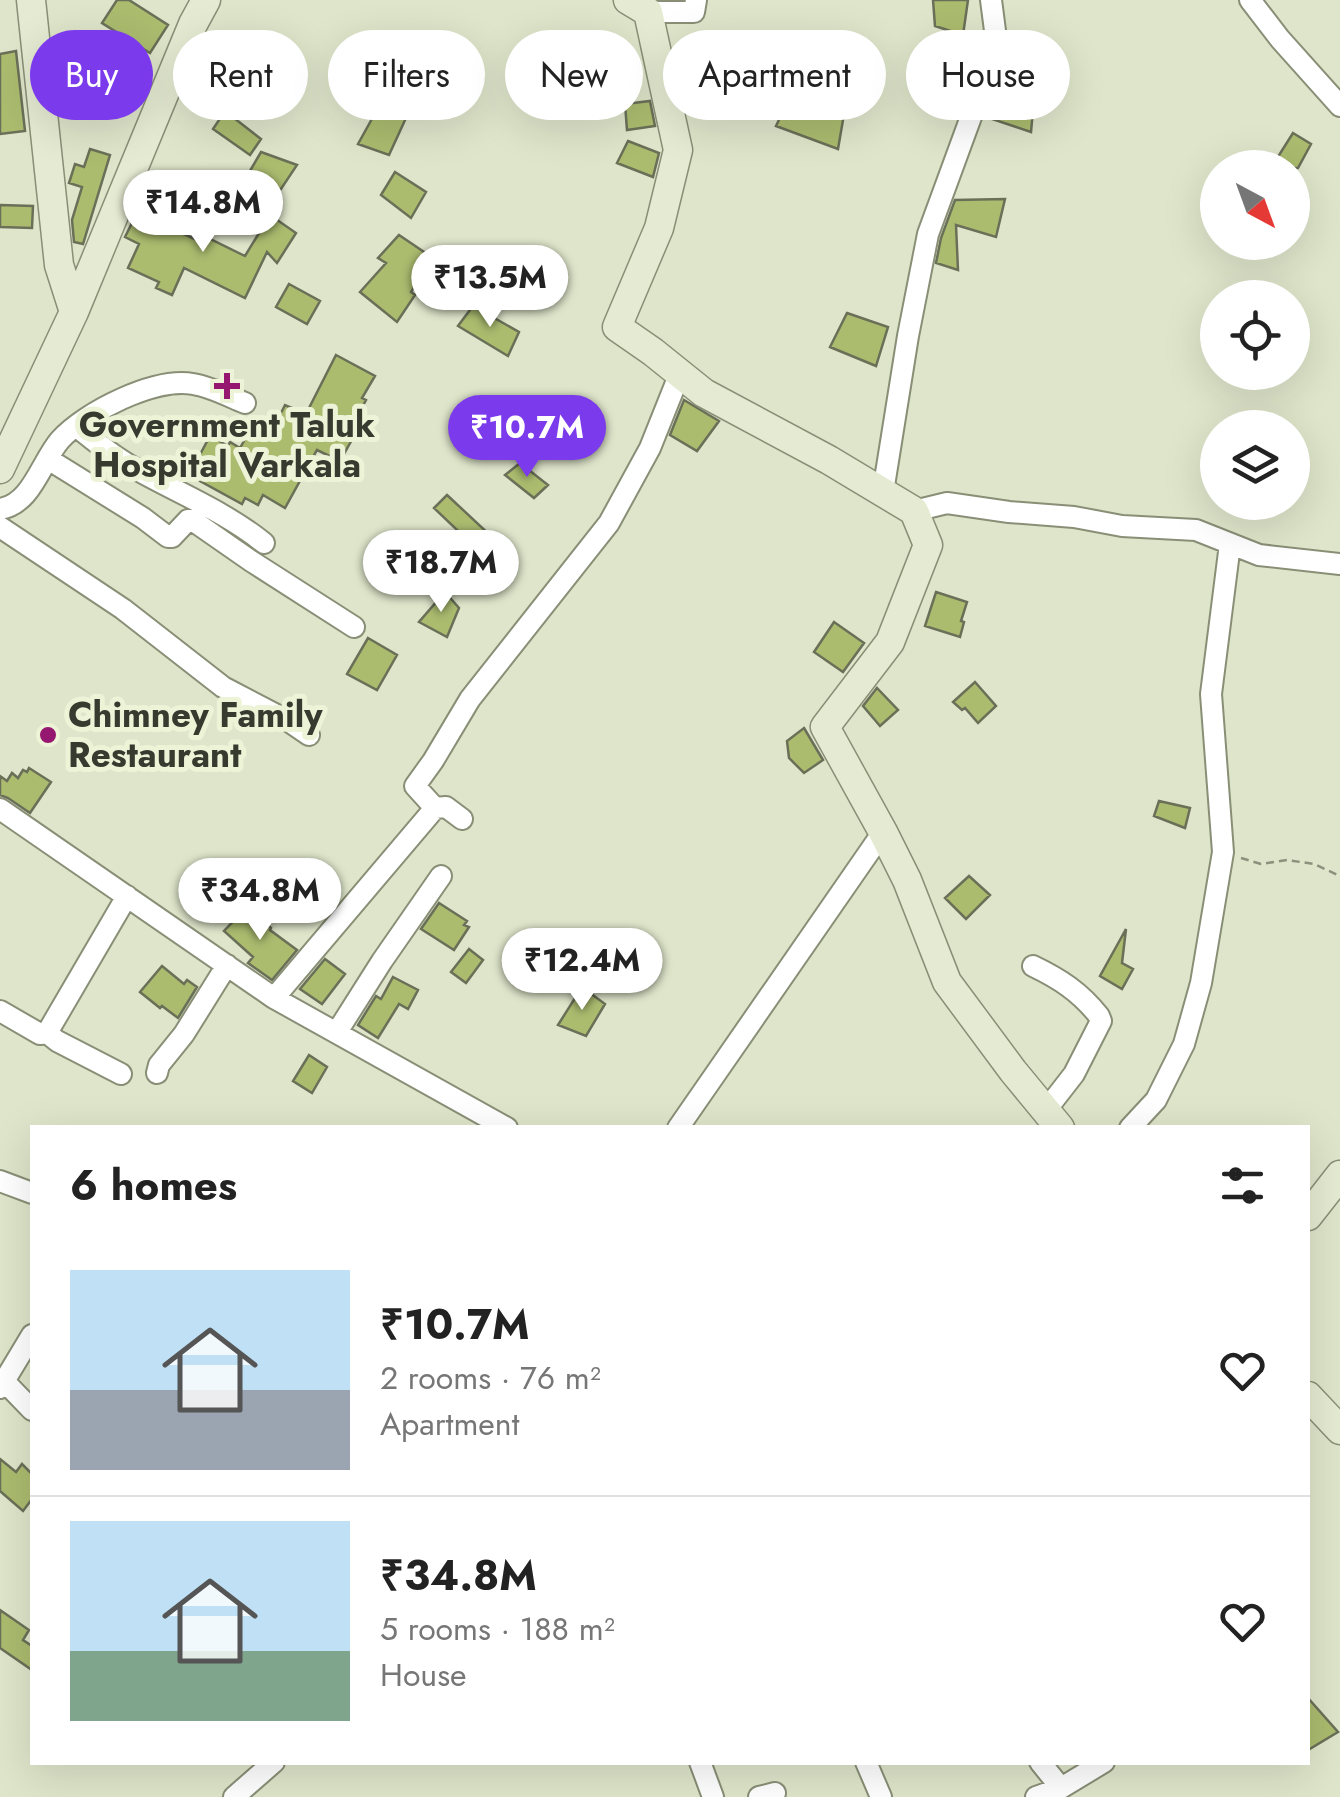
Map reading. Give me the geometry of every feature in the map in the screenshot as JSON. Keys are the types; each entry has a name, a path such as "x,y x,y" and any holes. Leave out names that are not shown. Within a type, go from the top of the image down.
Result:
{"main road":[{"path":"31,0 58,265 74,312"},
{"path":"0,469 74,312 206,0"},
{"path":"638,6 678,150 658,228 617,327 704,393 914,511 928,545 890,642 824,727 883,832 947,982 1053,1119"},
{"path":"1310,1213 1340,1175"},
{"path":"1310,1398 1338,1424"}],"street":[{"path":"638,6 694,12 696,0"},
{"path":"883,492 928,234 997,46 991,0"},
{"path":"1250,0 1340,106"},
{"path":"462,819 446,808 434,808 415,786 470,699 609,524 650,448 680,374"},
{"path":"0,509 9,508 28,491 58,442 97,410 148,389 183,383 209,388 245,403"},
{"path":"76,426 120,459 220,512 264,543"},
{"path":"48,459 168,537 192,520 354,627"},
{"path":"914,511 947,503 1122,526 1174,527 1196,530 1259,554 1340,564"},
{"path":"0,526 123,609 224,688 309,735"},
{"path":"1133,1125 1156,1100 1184,1044 1201,982 1223,852 1212,694 1230,544"},
{"path":"274,998 434,808"},
{"path":"0,809 274,998 502,1125"},
{"path":"680,1125 883,832"},
{"path":"336,1032 441,876"},
{"path":"47,1033 126,896"},
{"path":"156,1072 227,966"},
{"path":"1033,966 1077,992 1100,1021 1053,1119"},
{"path":"0,1012 120,1074"},
{"path":"0,1182 30,1192"},
{"path":"30,1338 2,1384 30,1408"},
{"path":"234,1797 271,1765"},
{"path":"701,1765 712,1797"},
{"path":"867,1765 881,1797"},
{"path":"1042,1765 1061,1788"},
{"path":"1036,1797 1061,1788 1099,1765"}],"path":[{"path":"1223,852 1261,864 1287,860 1314,864 1340,876"}],"building":[{"path":"117,0 129,0 168,25 153,48 153,30 113,30 102,23"},
{"path":"933,0 968,0 964,30 935,26"},
{"path":"16,51 25,131 0,134 0,54"},
{"path":"650,101 655,126 627,130 626,120 643,120 643,102"},
{"path":"219,120 237,120 261,139 250,155 213,129"},
{"path":"371,120 405,120 389,155 358,144"},
{"path":"779,120 843,120 838,149 776,126"},
{"path":"995,120 1032,120 1031,132"},
{"path":"1293,133 1311,144 1308,150 1282,150"},
{"path":"628,141 659,153 653,177 617,163"},
{"path":"90,149 110,155 83,244 74,242 72,220 82,187 69,183 75,164 84,167"},
{"path":"261,152 297,165 275,198 243,183"},
{"path":"395,172 426,192 411,218 381,195"},
{"path":"1005,199 996,237 956,225 958,270 936,263 955,200"},
{"path":"0,205 33,206 32,228 0,227"},
{"path":"136,215 201,242 204,236 245,256 270,215 296,233 277,263 267,252 245,298 184,268 172,295 156,288 159,282 128,268 139,244 125,237"},
{"path":"399,235 433,258 397,322 360,292 386,263 378,258"},
{"path":"289,284 320,301 307,324 276,307"},
{"path":"473,306 519,332 508,356 458,326"},
{"path":"847,313 888,327 876,366 830,347"},
{"path":"336,355 375,376 362,398 366,400 348,433 354,436 340,461 317,450 285,508 263,495 258,505 245,498 242,504 189,475 210,436 240,448 253,425 270,435 285,405 306,414"},
{"path":"684,400 719,421 697,451 670,435"},
{"path":"520,463 548,485 534,498 505,475"},
{"path":"447,495 491,536 478,550 434,508"},
{"path":"445,592 459,608 447,637 419,622"},
{"path":"936,592 967,602 960,637 925,626"},
{"path":"834,622 864,643 843,672 814,652"},
{"path":"368,638 397,655 377,690 347,674"},
{"path":"975,682 996,706 978,723 965,708 962,710 953,702"},
{"path":"877,688 898,710 880,726 863,706"},
{"path":"804,728 823,760 804,773 789,758 787,741"},
{"path":"29,768 51,782 30,813 0,795 0,776 7,781 12,773 18,778"},
{"path":"1159,801 1190,808 1185,828 1154,816"},
{"path":"969,876 990,895 966,919 945,898"},
{"path":"439,903 467,921 464,925 469,927 454,950 421,929"},
{"path":"248,906 270,930 297,950 272,980 248,963 253,957 224,931"},
{"path":"1126,929 1122,963 1133,969 1122,989 1100,976"},
{"path":"469,949 483,960 466,983 451,972"},
{"path":"325,959 345,974 322,1004 300,989"},
{"path":"162,966 184,984 187,980 197,987 178,1018 140,992"},
{"path":"393,977 418,990 408,1009 399,1004 378,1038 358,1025 376,996 381,999"},
{"path":"582,987 605,1004 586,1036 558,1025"},
{"path":"309,1055 327,1067 312,1093 293,1081"},
{"path":"0,1459 16,1472 22,1464 30,1472 30,1502 23,1511 0,1491"},
{"path":"0,1610 29,1630 23,1640 30,1645 30,1669 0,1648"},
{"path":"1310,1700 1338,1732 1310,1749"}],"place":[{"name":"Government Taluk Hospital Varkala","path":"227,386"},
{"name":"Chimney Family Restaurant","path":"48,735"}]}
